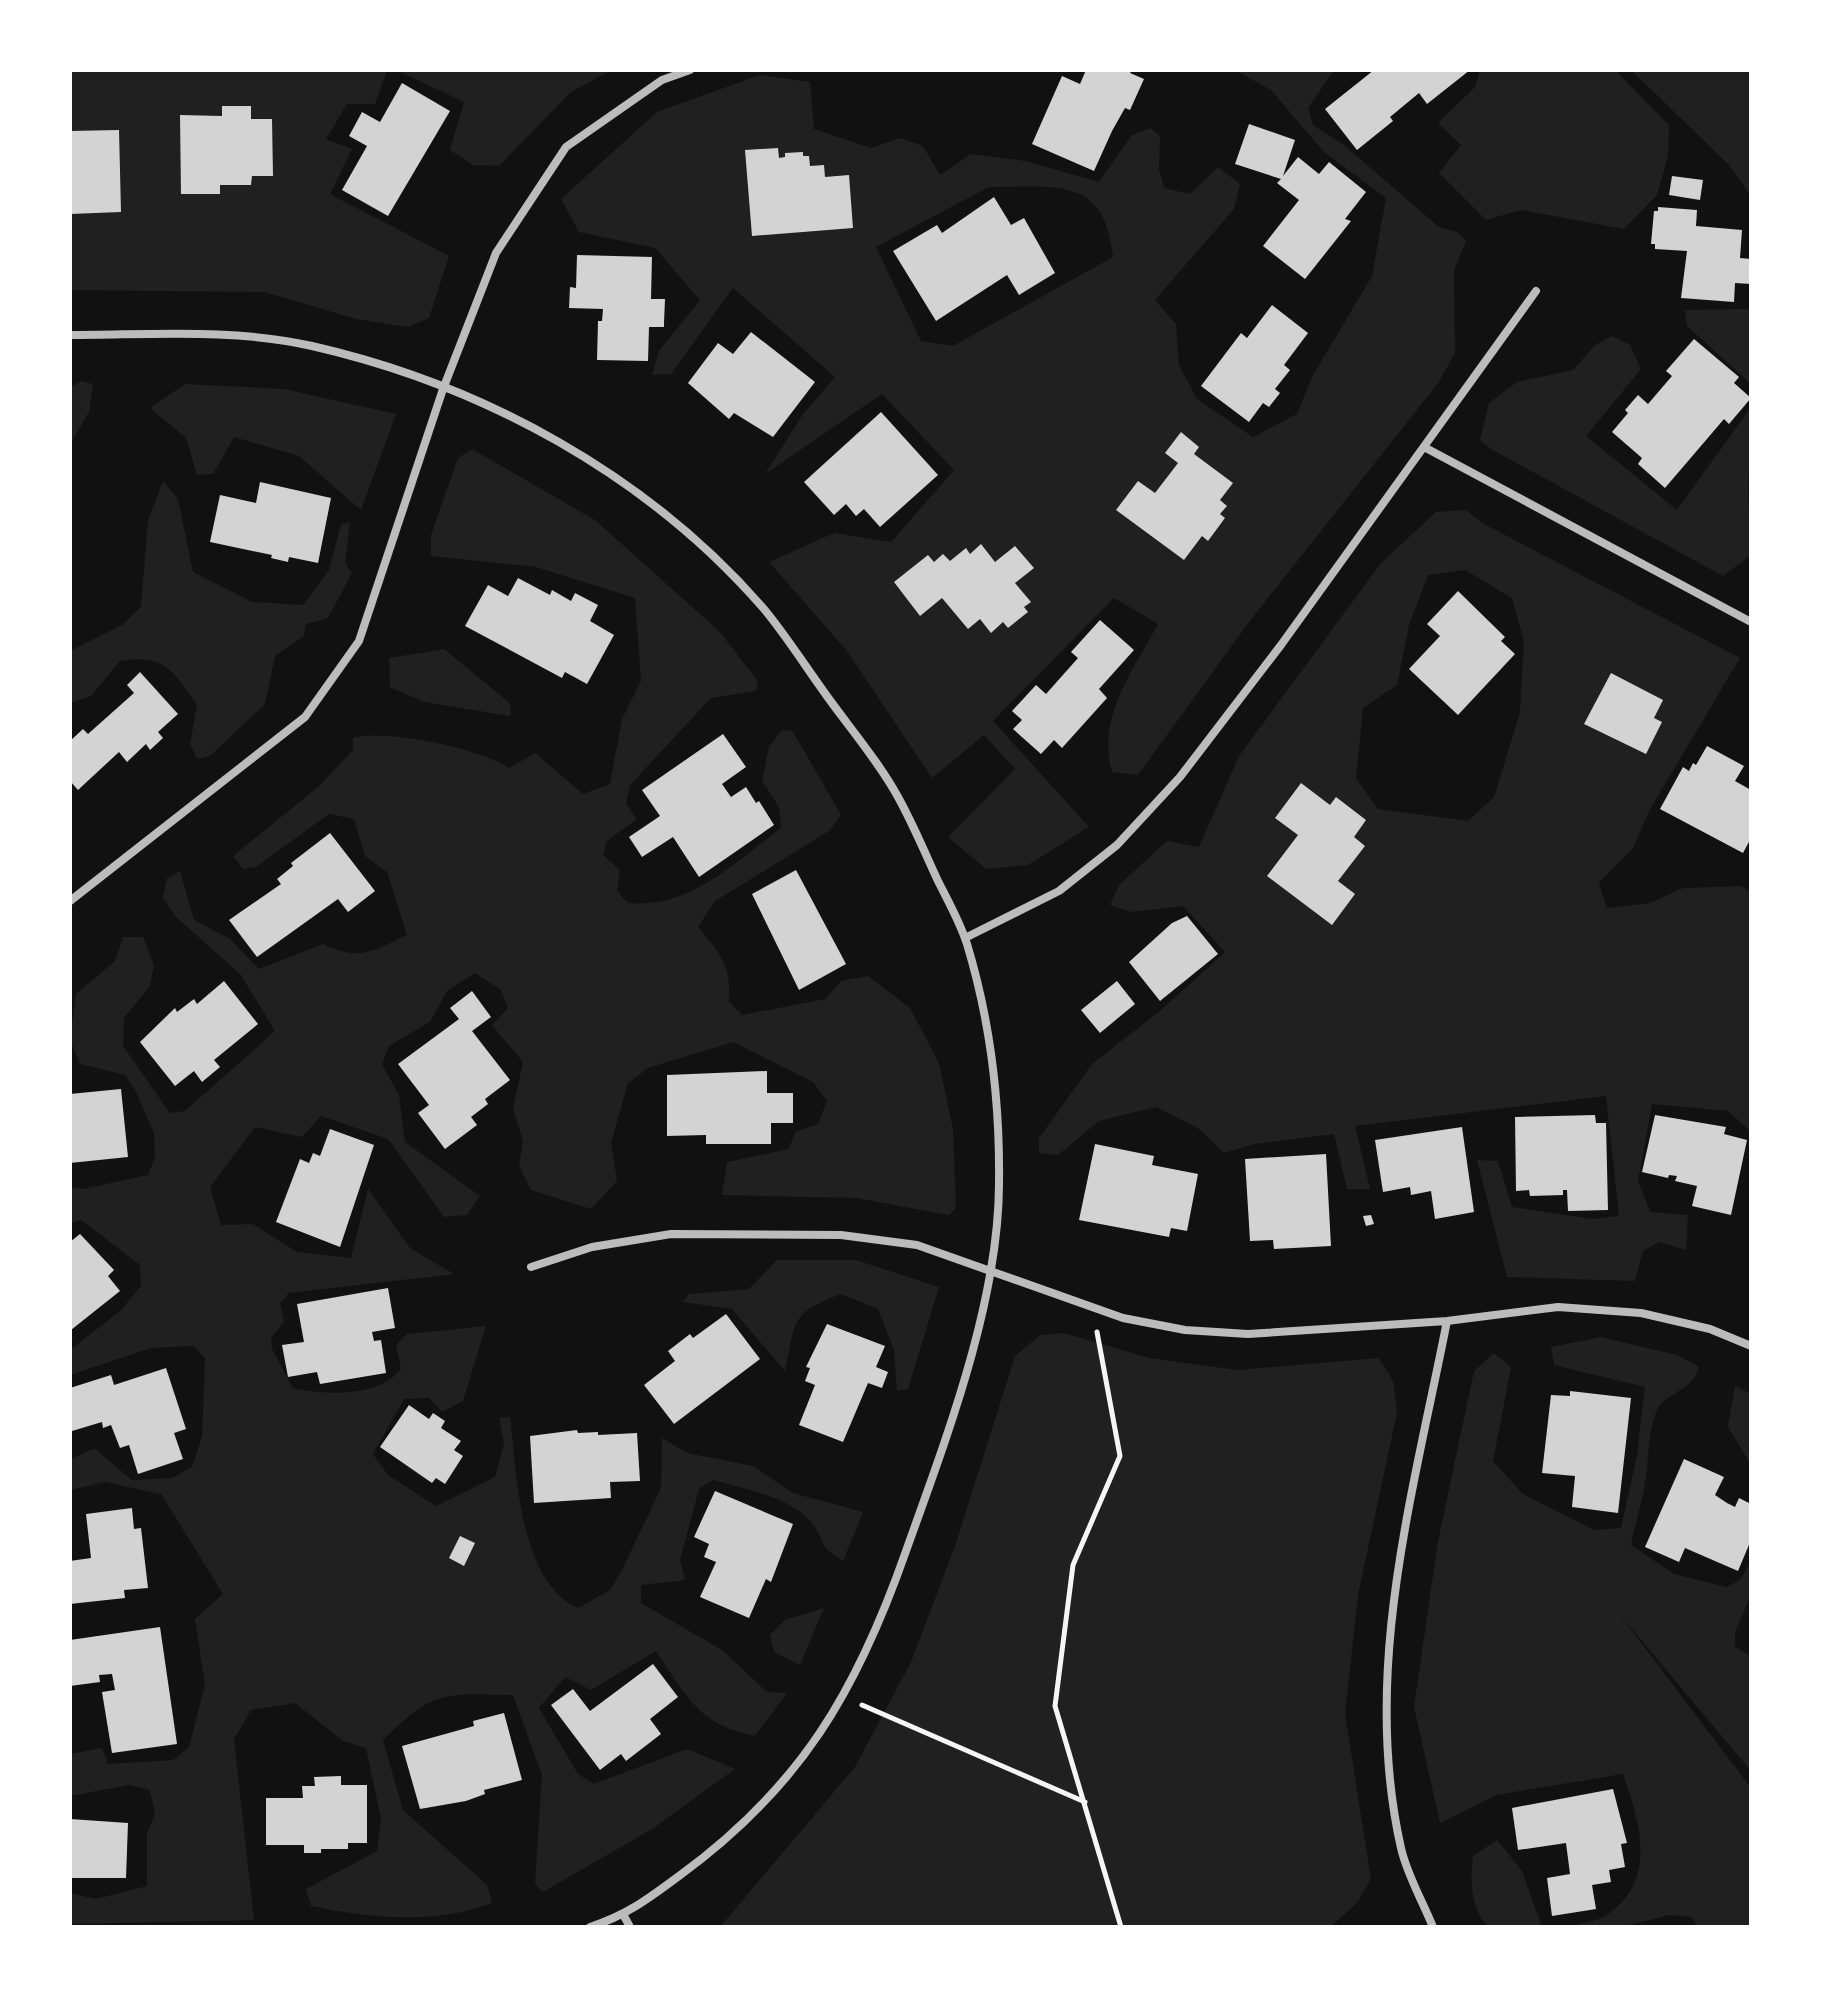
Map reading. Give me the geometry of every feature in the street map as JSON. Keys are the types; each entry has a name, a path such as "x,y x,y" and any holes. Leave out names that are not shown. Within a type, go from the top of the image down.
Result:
{"street":[{"path":"70,901 305,717 359,641 443,389 496,253 566,147 662,80 690,70"},
{"path":"965,938 1059,891 1117,845 1159,800 1281,645 1536,291"},
{"path":"70,335 233,335 306,345 376,363 443,389 563,443 644,496 692,536 765,610 897,795 965,938 984,1011 994,1086 999,1183 994,1272 931,1480 887,1605 829,1723 773,1796 699,1862 624,1916 590,1927"},
{"path":"1424,447 1751,622"},
{"path":"531,1267 592,1247 671,1234 841,1235 917,1245 1123,1318 1185,1330 1248,1334 1447,1321 1558,1307 1641,1313 1710,1329 1751,1346"},
{"path":"1433,1927 1401,1851 1384,1734 1391,1603 1447,1321"},
{"path":"624,1916 630,1927"}],"path":[{"path":"1092,1307 1120,1456 1073,1565 1055,1706 1121,1927"},
{"path":"843,1696 1085,1802"}],"shaded area":[{"path":"70,70 387,70 375,104 347,104 326,139 352,149 330,194 449,256 429,318 408,327 356,319 265,292 70,290"},
{"path":"396,70 612,70 571,92 499,166 473,165 450,150 464,102"},
{"path":"1235,70 1334,70 1308,108 1313,125 1344,145 1439,227 1457,232 1466,241 1454,270 1455,353 1439,382 1249,622 1138,775 1112,772 1108,752 1109,733 1128,677 1158,624 1114,598 993,721 1089,827 1028,865 986,869 948,837 1015,769 984,735 932,778 847,651 769,562 834,533 891,542 954,470 882,394 765,474 803,414 835,377 733,288 671,374 652,375 659,351 700,300 655,248 579,232 561,199 657,112 760,75 810,82 814,129 871,148 900,138 923,146 940,175 971,154 1025,161 1099,182 1132,135 1150,128 1160,136 1159,169 1164,188 1190,194 1218,167 1240,184 1234,209 1155,300 1176,324 1179,365 1197,399 1253,437 1297,414 1312,377 1372,276 1386,198 1324,152 1271,90","holes":["989,187 1055,188 1073,191 1088,199 1100,211 1108,230 1113,257 953,346 921,341 876,247"]},
{"path":"1480,70 1615,70 1669,125 1668,156 1657,195 1624,229 1521,210 1486,220 1439,173 1461,145 1438,123 1475,87"},
{"path":"1631,70 1751,70 1751,196 1728,164"},
{"path":"1751,309 1751,384 1687,326 1685,310"},
{"path":"1612,336 1630,345 1641,369 1586,436 1677,510 1751,407 1748,492 1751,555 1723,576 1491,449 1480,440 1489,403 1517,382 1573,370 1595,345"},
{"path":"81,381 93,384 89,412 72,441 70,456 70,388"},
{"path":"185,384 284,389 396,414 361,510 299,456 234,437 213,474 197,475 186,438 150,408"},
{"path":"472,449 595,520 719,631 758,681 756,691 711,698 630,785 626,804 637,819 607,841 603,855 620,870 617,891 628,903 671,899 691,891 728,869 781,828 779,807 762,781 769,747 781,731 792,730 841,815 829,831 715,901 698,927 723,961 728,978 729,1002 742,1015 825,999 841,981 868,976 910,1008 939,1063 953,1129 956,1208 949,1215 856,1198 722,1195 727,1162 789,1149 795,1132 818,1124 827,1101 813,1082 733,1042 648,1068 628,1083 611,1143 617,1181 591,1209 531,1190 519,1166 523,1141 513,1109 523,1062 492,1025 508,1008 501,990 475,973 447,991 430,1022 389,1046 382,1064 399,1095 405,1142 480,1196 467,1215 444,1217 388,1139 321,1116 302,1137 255,1127 210,1187 221,1225 253,1224 297,1252 351,1258 368,1189 410,1248 454,1274 289,1293 280,1303 284,1322 271,1338 272,1349 293,1388 336,1393 365,1390 391,1378 401,1369 396,1345 407,1334 486,1326 463,1401 442,1412 429,1398 404,1399 373,1454 388,1475 436,1506 495,1477 504,1443 499,1418 510,1417 519,1495 532,1551 543,1575 558,1595 578,1608 610,1590 622,1570 661,1488 662,1438 687,1453 753,1466 793,1493 863,1512 843,1561 826,1547 804,1514 793,1507 766,1495 713,1480 699,1489 680,1560 685,1580 641,1585 641,1603 722,1650 767,1692 787,1693 755,1736 736,1731 707,1716 686,1695 656,1651 591,1690 565,1677 539,1708 578,1774 594,1784 687,1749 735,1769 652,1829 543,1892 535,1884 542,1775 513,1695 470,1694 428,1703 383,1740 403,1810 487,1885 492,1903 471,1910 426,1917 356,1914 311,1906 306,1889 377,1851 381,1819 366,1748 343,1741 295,1703 251,1710 234,1739 254,1920 70,1924 70,1893 96,1899 147,1886 147,1833 155,1814 150,1790 129,1785 70,1796 70,1754 102,1748 108,1764 173,1760 189,1747 205,1685 195,1619 223,1594 161,1494 105,1482 70,1490 70,1460 94,1448 132,1480 172,1478 192,1467 202,1436 205,1359 194,1346 151,1348 70,1375 70,1350 120,1311 141,1286 140,1265 81,1220 70,1224 70,1187 83,1189 148,1175 155,1157 154,1133 125,1075 80,1064 70,1040 76,994 115,961 123,937 143,937 154,965 150,986 124,1018 123,1046 170,1113 185,1111 275,1031 241,975 175,916 163,898 167,878 180,871 194,920 230,939 259,969 323,944 346,952 365,952 407,935 387,872 365,856 354,819 329,814 256,867 243,869 233,856 318,787 353,750 353,738 386,736 432,742 478,754 509,768 535,753 583,794 610,784 622,719 641,681 635,598 536,567 431,556 431,535 458,458"},
{"path":"163,481 178,499 193,572 252,602 303,605 329,570 341,524 350,522 345,563 352,573 328,618 306,624 304,636 275,656 265,704 210,756 197,759 190,744 197,705 174,674 158,663 135,659 120,661 91,696 70,703 70,651 122,625 141,607 148,520"},
{"path":"1466,510 1482,523 1740,658 1649,811 1633,848 1599,883 1607,908 1650,903 1683,888 1741,886 1751,892 1751,1132 1728,1111 1652,1104 1638,1181 1650,1212 1688,1215 1686,1250 1659,1242 1643,1251 1635,1281 1507,1277 1477,1160 1498,1161 1512,1207 1592,1219 1619,1216 1606,1096 1355,1126 1370,1189 1347,1189 1334,1134 1254,1144 1224,1153 1198,1128 1156,1107 1099,1121 1058,1155 1039,1153 1039,1138 1092,1064 1160,1011 1225,952 1183,906 1130,912 1110,905 1119,885 1167,841 1199,847 1239,756 1381,563 1436,512","holes":["1465,570 1512,598 1524,642 1520,712 1494,797 1468,821 1378,809 1356,778 1363,708 1397,685 1409,625 1428,575"]},
{"path":"444,649 511,704 510,716 424,702 390,687 389,658"},
{"path":"777,1260 856,1260 939,1287 908,1389 897,1391 894,1350 878,1309 841,1294 812,1307 798,1321 785,1371 732,1309 683,1302 689,1294 749,1289"},
{"path":"1064,1333 1149,1358 1237,1370 1379,1358 1393,1381 1397,1413 1358,1595 1345,1714 1371,1879 1357,1903 1330,1927 720,1927 855,1767 911,1662 955,1546 1015,1356 1040,1335"},
{"path":"1601,1337 1677,1355 1699,1367 1691,1382 1665,1400 1655,1415 1644,1491 1631,1545 1674,1574 1727,1587 1740,1580 1751,1561 1751,1595 1735,1632 1735,1646 1751,1657 1751,1771 1621,1616 1751,1788 1751,1927 1698,1927 1691,1917 1669,1915 1621,1927 1565,1927 1607,1915 1623,1901 1633,1885 1639,1868 1639,1831 1623,1774 1496,1795 1440,1823 1414,1707 1438,1541 1474,1371 1494,1353 1511,1367 1493,1461 1523,1494 1594,1530 1621,1528 1637,1455 1645,1387 1554,1365 1551,1347"},
{"path":"1735,1386 1751,1394 1751,1465 1728,1427"},
{"path":"824,1608 800,1665 774,1652 770,1635 785,1620"},
{"path":"1497,1840 1522,1871 1542,1927 1488,1927 1482,1919 1472,1884 1473,1856"}],"building":[{"path":"1086,70 1132,70 1130,73 1144,79 1130,110 1125,108 1112,131 1094,171 1032,144 1062,76 1080,84"},
{"path":"1374,70 1470,70 1427,104 1419,93 1390,117 1393,121 1357,150 1325,109"},
{"path":"402,83 450,111 388,216 342,190 367,146 349,136 362,112 380,122"},
{"path":"222,106 251,106 251,119 272,119 273,176 252,176 251,185 220,185 220,194 181,194 180,115 222,116"},
{"path":"1249,124 1295,140 1283,176 1298,157 1319,174 1329,162 1366,192 1345,219 1351,221 1305,279 1263,246 1299,200 1277,183 1281,179 1235,164"},
{"path":"119,130 121,212 70,214 70,131"},
{"path":"778,148 779,158 785,157 785,153 803,152 803,156 809,156 810,166 824,165 825,177 849,175 853,228 752,236 745,150"},
{"path":"1672,176 1703,180 1700,200 1669,195"},
{"path":"994,197 1011,225 1024,218 1055,273 1019,295 1007,275 936,321 893,251 937,225 942,233"},
{"path":"1658,207 1697,210 1696,226 1742,230 1740,258 1751,259 1751,284 1735,283 1734,302 1681,298 1687,251 1655,249 1655,244 1651,244 1654,211 1658,211"},
{"path":"577,255 652,257 651,299 665,299 664,327 649,327 648,361 597,360 598,321 602,321 603,309 569,308 570,287 576,288"},
{"path":"1272,305 1308,333 1284,365 1290,370 1275,389 1280,393 1269,407 1263,403 1249,422 1201,386 1241,333 1247,338"},
{"path":"751,332 815,382 773,437 734,413 729,419 688,383 718,343 733,354"},
{"path":"1694,339 1739,377 1734,383 1751,398 1729,424 1724,419 1665,488 1638,464 1642,458 1612,432 1638,395 1648,404 1672,376 1666,371"},
{"path":"881,412 938,475 880,527 864,509 856,516 846,504 834,515 804,482"},
{"path":"1181,432 1199,447 1194,454 1233,483 1220,500 1227,506 1220,514 1225,518 1208,541 1202,536 1184,560 1116,510 1138,481 1155,493 1178,463 1165,453"},
{"path":"260,482 331,498 318,563 289,557 288,562 271,558 272,555 210,542 220,495 256,503"},
{"path":"981,544 995,562 1015,546 1034,568 1015,583 1031,602 1024,607 1028,612 1008,628 1003,622 991,633 980,619 968,629 942,598 920,616 894,582 928,555 934,562 943,554 950,561 966,548 970,554"},
{"path":"518,578 550,595 552,590 571,601 575,593 598,605 590,621 614,635 587,684 565,672 562,678 465,626 488,585 508,596"},
{"path":"1458,591 1505,637 1501,641 1515,654 1458,715 1409,669 1440,636 1427,624"},
{"path":"1100,620 1134,650 1099,689 1107,698 1062,748 1054,740 1041,754 1013,729 1022,720 1012,711 1036,685 1046,694 1078,658 1071,652"},
{"path":"140,672 178,714 158,732 163,738 150,750 146,744 127,762 119,752 78,790 70,781 70,741 83,729 88,734 134,693 127,685"},
{"path":"1611,673 1663,700 1654,718 1662,722 1646,754 1584,724"},
{"path":"723,734 746,767 722,784 731,797 746,787 774,825 699,877 673,837 642,857 629,837 660,816 642,790"},
{"path":"1707,746 1744,766 1735,781 1751,790 1751,838 1743,853 1660,809 1683,767 1689,771 1693,763 1696,765"},
{"path":"1301,783 1330,805 1336,797 1366,820 1354,837 1365,846 1338,881 1355,894 1332,925 1267,876 1298,835 1275,818"},
{"path":"330,833 375,891 348,912 338,899 257,957 229,920 281,884 277,879 293,866 291,863"},
{"path":"796,870 846,964 799,990 752,894"},
{"path":"1187,916 1218,954 1160,1001 1129,962 1172,923"},
{"path":"224,981 258,1024 214,1060 220,1067 202,1082 194,1071 175,1086 140,1042 175,1008 177,1012 194,999 197,1004"},
{"path":"1117,981 1135,1004 1100,1033 1081,1010"},
{"path":"472,991 491,1017 472,1031 510,1080 485,1099 488,1104 471,1117 477,1125 445,1149 418,1113 429,1105 398,1064 459,1019 450,1008"},
{"path":"767,1071 767,1093 793,1093 793,1123 771,1123 771,1144 706,1144 706,1135 667,1136 667,1075"},
{"path":"121,1089 128,1157 70,1163 70,1094"},
{"path":"1595,1115 1596,1123 1606,1123 1608,1210 1568,1211 1567,1190 1563,1190 1563,1195 1530,1196 1529,1190 1516,1191 1515,1117"},
{"path":"1655,1115 1726,1127 1724,1134 1747,1140 1731,1215 1692,1206 1697,1186 1675,1181 1677,1176 1669,1175 1668,1178 1642,1172"},
{"path":"1462,1127 1474,1212 1435,1219 1431,1191 1411,1195 1410,1187 1383,1192 1375,1140"},
{"path":"330,1129 374,1145 340,1247 276,1222 300,1159 309,1163 313,1153 320,1156"},
{"path":"1095,1144 1154,1156 1152,1165 1198,1174 1187,1231 1171,1228 1169,1237 1079,1220"},
{"path":"1326,1154 1331,1246 1274,1249 1273,1240 1250,1241 1245,1159"},
{"path":"1371,1215 1374,1224 1366,1226 1363,1216"},
{"path":"80,1234 114,1270 108,1276 120,1291 71,1330 70,1242"},
{"path":"388,1288 395,1328 372,1332 374,1341 381,1340 386,1373 320,1384 317,1372 288,1377 282,1345 304,1342 297,1304"},
{"path":"726,1314 760,1359 674,1424 644,1385 675,1361 668,1351 690,1334 693,1338"},
{"path":"827,1324 885,1346 876,1367 888,1372 882,1388 868,1383 843,1442 799,1425 815,1385 805,1381 810,1368 806,1367"},
{"path":"166,1368 186,1429 174,1433 183,1459 138,1474 129,1445 120,1448 111,1425 103,1428 102,1422 72,1431 70,1388 111,1375 114,1385"},
{"path":"1570,1391 1631,1398 1618,1513 1572,1507 1575,1476 1542,1473 1551,1395 1570,1396"},
{"path":"409,1405 429,1419 433,1413 445,1421 441,1428 461,1441 454,1450 463,1456 445,1484 436,1478 432,1483 380,1447"},
{"path":"577,1430 578,1433 598,1432 598,1435 637,1433 640,1481 610,1482 611,1498 534,1503 530,1436"},
{"path":"1684,1459 1724,1477 1715,1495 1735,1507 1739,1498 1751,1504 1751,1540 1738,1571 1685,1548 1679,1562 1645,1547"},
{"path":"715,1491 793,1524 771,1582 766,1579 749,1618 700,1597 716,1562 704,1557 709,1544 694,1537"},
{"path":"132,1508 134,1529 141,1528 148,1588 124,1590 125,1598 70,1604 70,1561 91,1558 86,1514"},
{"path":"460,1536 475,1543 464,1566 449,1558"},
{"path":"160,1627 177,1744 112,1753 102,1692 115,1690 112,1674 99,1675 100,1682 70,1686 70,1640"},
{"path":"653,1664 678,1697 650,1719 661,1734 626,1761 621,1754 600,1770 551,1705 573,1689 590,1711"},
{"path":"504,1713 522,1780 484,1790 485,1794 466,1801 420,1809 402,1746 474,1726 473,1721"},
{"path":"341,1776 341,1785 367,1785 367,1843 348,1843 348,1849 321,1849 321,1853 304,1853 304,1845 266,1845 266,1798 303,1798 302,1786 315,1786 314,1777"},
{"path":"1613,1789 1627,1843 1621,1844 1625,1867 1609,1870 1611,1882 1592,1885 1596,1909 1552,1916 1547,1878 1570,1874 1566,1843 1518,1850 1512,1808"},
{"path":"70,1819 128,1823 126,1878 70,1878"}]}
